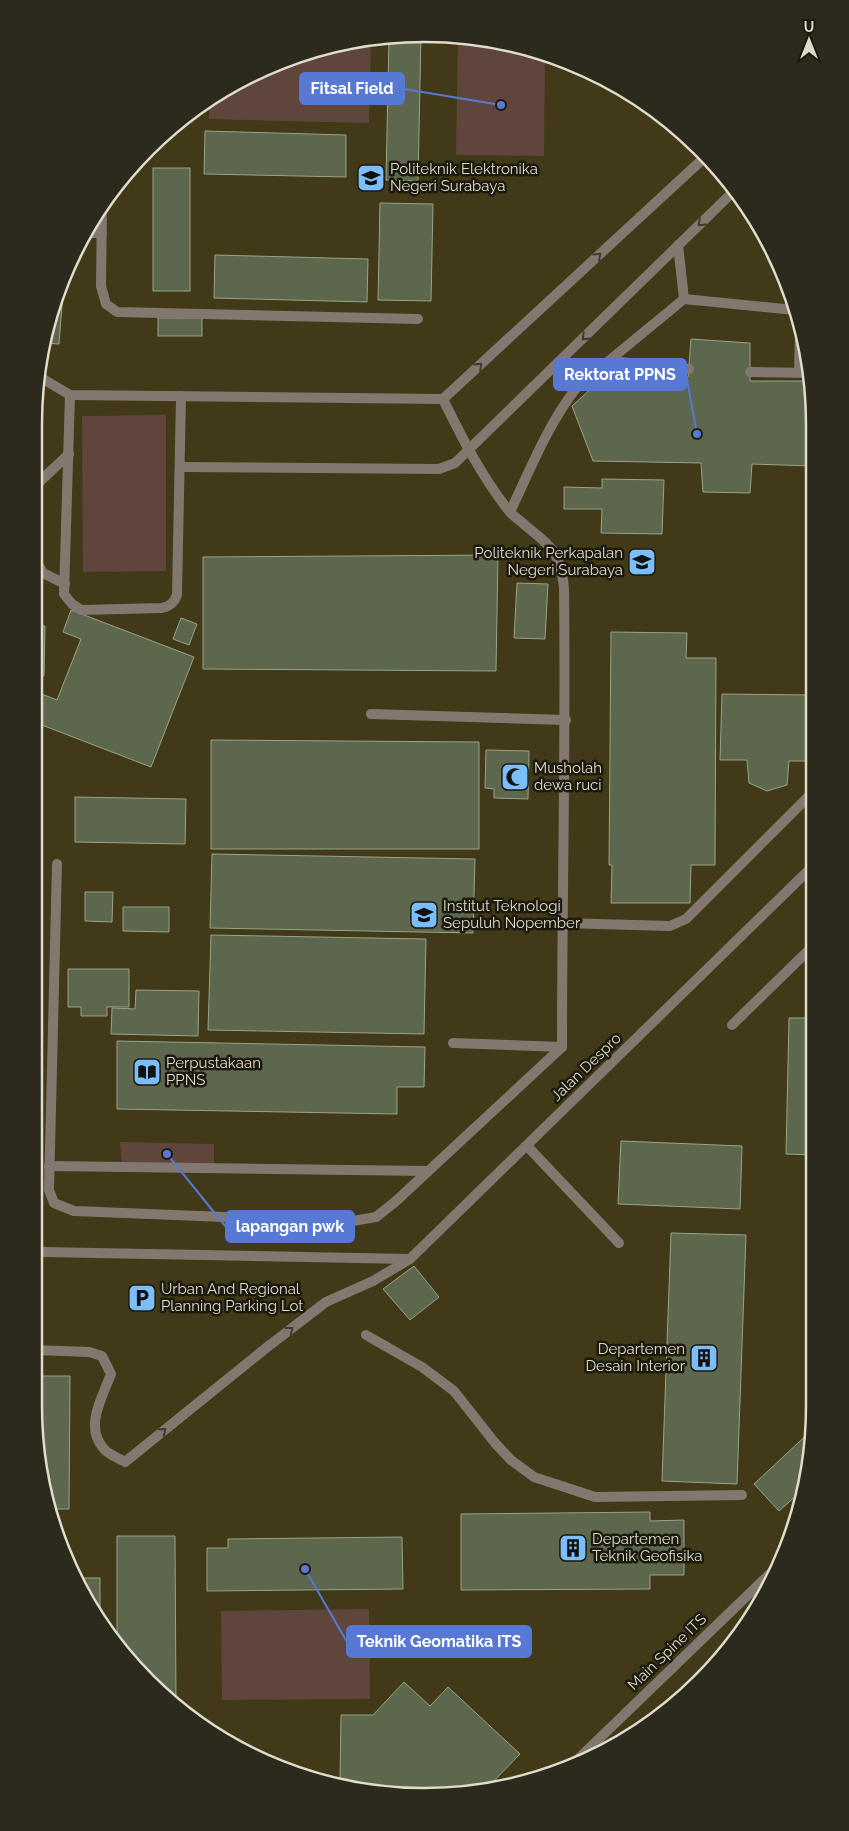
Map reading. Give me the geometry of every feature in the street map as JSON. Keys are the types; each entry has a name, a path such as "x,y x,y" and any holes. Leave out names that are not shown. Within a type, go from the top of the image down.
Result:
{"street":[{"path":"45,380 70,395 443,400 701,161"},
{"path":"181,467 439,469 455,463 730,195"},
{"path":"102,220 101,286 106,304 117,312 418,319"},
{"path":"94,233 102,233"},
{"path":"678,246 684,299"},
{"path":"510,512 555,420 577,387 611,361 684,299 788,309"},
{"path":"799,353 799,372"},
{"path":"611,361 688,369"},
{"path":"750,372 803,372"},
{"path":"70,395 64,594 72,604 81,610 162,608 173,602 177,596 181,396"},
{"path":"56,864 49,1190 54,1203 74,1211 347,1222 376,1217 395,1202 562,1047 562,923 566,720 564,588 560,561 549,545 510,512 468,451 443,400"},
{"path":"42,479 68,454"},
{"path":"42,571 65,584"},
{"path":"371,714 566,720"},
{"path":"562,923 670,926 686,919 806,799"},
{"name":"Jalan Despro","path":"42,1350 89,1352 102,1356 112,1374 98,1409 94,1431 104,1450 125,1462 326,1302 373,1281 410,1259 806,874"},
{"path":"732,1025 806,953"},
{"path":"453,1043 562,1047"},
{"path":"527,1146 619,1243"},
{"path":"49,1166 428,1171"},
{"path":"43,1252 410,1259"},
{"path":"366,1335 422,1367 454,1391 495,1443 511,1460 534,1477 595,1496 742,1495"},
{"name":"Main Spine ITS","path":"584,1753 765,1578"}],"shaded area":[{"name":"Institut Teknologi Sepuluh Nopember","path":"424,42 449,43 499,50 547,63 571,72 616,94 657,121 695,154 728,192 755,234 777,278 793,326 803,375 806,400 806,1431 799,1481 786,1529 777,1553 755,1598 742,1619 712,1658 695,1677 657,1710 616,1737 571,1759 547,1768 499,1781 449,1788 400,1788 350,1781 302,1768 278,1759 233,1737 192,1710 154,1677 137,1658 107,1619 72,1553 63,1529 50,1481 43,1431 42,424 43,400 50,350 63,302 72,278 94,233 107,212 121,192 154,154 192,121 212,107 278,72 302,63 350,50 400,43"},
{"path":"458,44 499,50 545,62 544,156 456,155"},
{"path":"371,47 369,123 209,119 209,109 212,107 278,72 326,56"},
{"path":"166,415 166,571 83,572 82,416"},
{"path":"120,1142 214,1144 214,1166 122,1165"},
{"path":"369,1609 370,1699 222,1700 221,1611"}],"building":[{"path":"421,42 418,181 386,180 389,44"},
{"path":"205,131 346,135 346,177 204,174"},
{"path":"153,168 190,168 190,291 153,291"},
{"path":"380,203 433,204 431,301 378,300"},
{"path":"215,255 368,259 367,302 214,298"},
{"path":"62,305 59,344 52,344"},
{"path":"158,318 202,318 202,336 158,336"},
{"path":"691,339 750,343 750,381 804,381 806,400 806,466 752,464 750,493 703,492 701,463 593,461 572,406 605,376 688,377"},
{"path":"602,479 664,480 662,534 601,533 602,509 564,509 564,487 602,488"},
{"path":"498,555 496,671 203,669 203,557"},
{"path":"517,583 548,584 545,639 514,638"},
{"path":"71,610 194,657 151,767 42,725 42,694 57,700 81,639 63,632"},
{"path":"181,618 197,624 189,645 173,639"},
{"path":"42,626 45,626 44,676 42,676"},
{"path":"611,632 687,633 686,658 716,658 715,865 691,865 690,903 611,903 612,865 609,865"},
{"path":"722,694 806,695 806,761 789,761 787,785 767,791 749,783 747,760 720,760"},
{"path":"211,740 479,742 479,849 211,849"},
{"path":"486,750 529,751 528,799 494,798 494,789 485,788"},
{"path":"75,797 186,799 185,844 75,842"},
{"path":"212,854 475,859 473,933 210,928"},
{"path":"85,892 113,892 112,922 85,921"},
{"path":"123,907 169,907 169,932 123,931"},
{"path":"211,935 426,939 424,1034 208,1030"},
{"path":"68,969 129,969 129,1007 107,1007 107,1016 81,1016 81,1007 68,1007"},
{"path":"136,990 199,991 198,1036 111,1034 112,1008 135,1009"},
{"path":"789,1018 806,1018 806,1155 786,1154"},
{"path":"117,1041 425,1047 424,1087 397,1087 397,1114 117,1109"},
{"path":"621,1141 742,1146 740,1209 618,1204"},
{"name":"Departemen Desain Interior","path":"671,1233 746,1235 737,1484 662,1481"},
{"path":"414,1266 439,1297 410,1320 383,1289"},
{"path":"42,1376 70,1376 69,1509 57,1509 50,1481 43,1431"},
{"path":"805,1436 795,1497 779,1511 754,1484"},
{"name":"Departemen Teknik Geofisika","path":"650,1512 650,1521 684,1520 684,1575 650,1575 650,1589 461,1590 461,1514"},
{"path":"117,1536 175,1536 176,1697 154,1677 117,1633"},
{"path":"402,1537 403,1589 207,1591 207,1548 228,1548 228,1539"},
{"path":"84,1578 100,1578 100,1607"},
{"path":"404,1682 430,1706 448,1687 520,1754 493,1782 474,1785 449,1788 400,1788 340,1779 341,1715 373,1715"}],"place":[{"name":"Fitsal Field","path":"501,105"},
{"name":"Politeknik Elektronika Negeri Surabaya","path":"371,178"},
{"name":"Rektorat PPNS","path":"697,434"},
{"name":"Politeknik Perkapalan Negeri Surabaya","path":"642,562"},
{"name":"Musholah dewa ruci","path":"515,777"},
{"name":"Institut Teknologi Sepuluh Nopember","path":"424,915"},
{"name":"Perpustakaan PPNS","path":"147,1072"},
{"name":"lapangan pwk","path":"167,1154"},
{"name":"Urban And Regional Planning Parking Lot","path":"142,1298"},
{"name":"Departemen Desain Interior","path":"704,1358"},
{"name":"Departemen Teknik Geofisika","path":"573,1548"},
{"name":"Teknik Geomatika ITS","path":"305,1569"}]}
